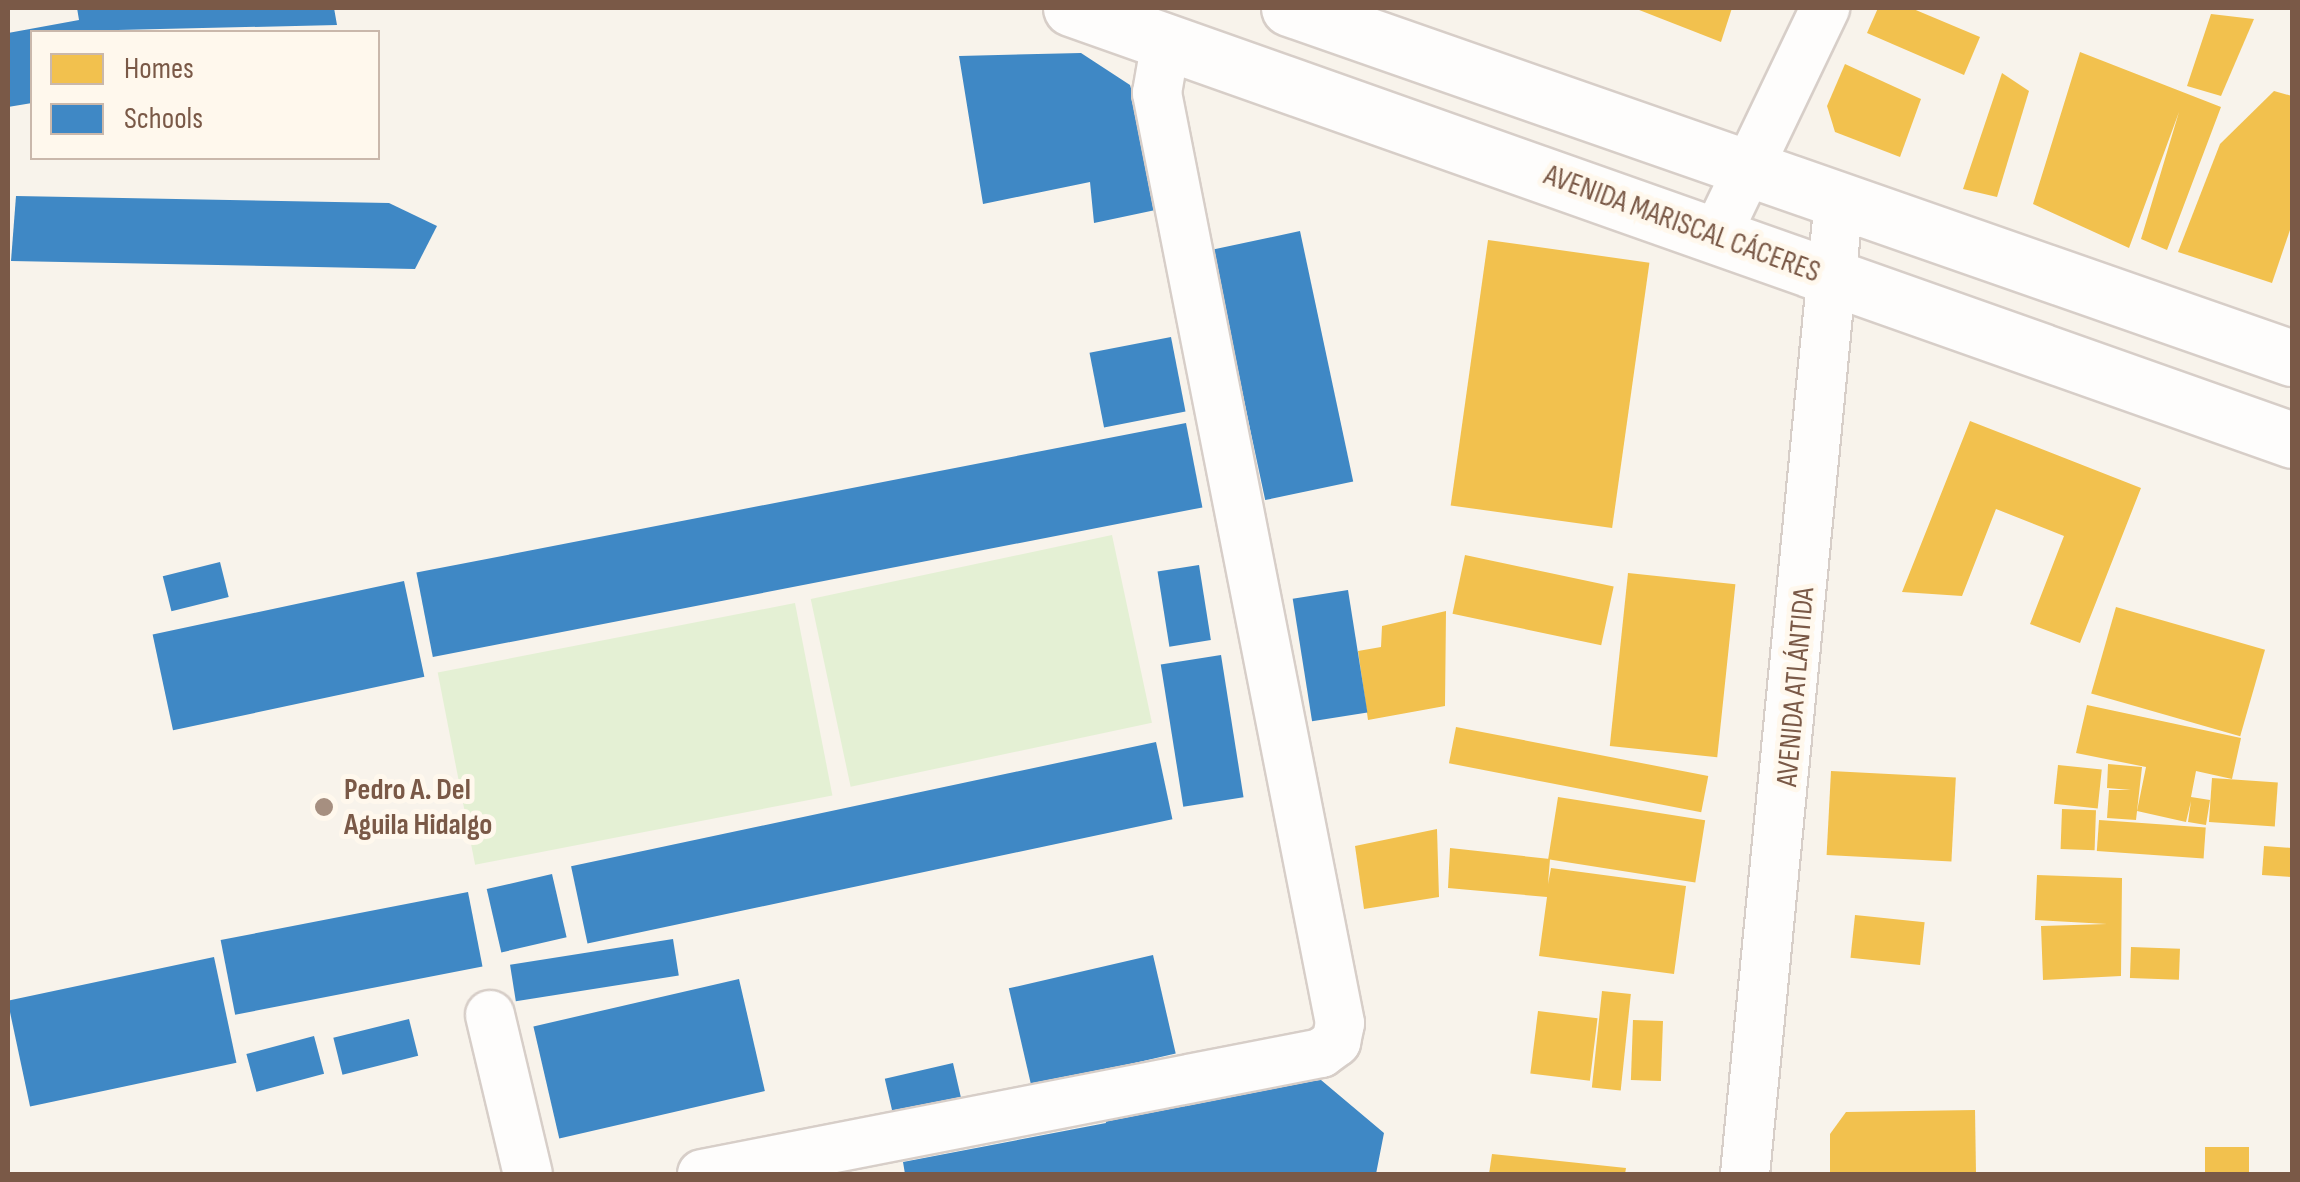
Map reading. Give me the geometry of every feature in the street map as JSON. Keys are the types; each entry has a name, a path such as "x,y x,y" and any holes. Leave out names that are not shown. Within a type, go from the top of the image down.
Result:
{"main road":[{"name":"AVENIDA MARISCAL CÁCERES","path":"1072,8 2292,440"},
{"path":"1289,8 2292,358"}],"street":[{"path":"1716,236 1824,8"},
{"path":"702,1174 1322,1053 1336,1042 1340,1023 1157,93 1166,41"},
{"name":"AVENIDA ATLÁNTIDA","path":"1745,1174 1801,656 1828,276 1839,199"},
{"path":"490,1015 528,1174"}],"green space":[{"path":"1112,535 1152,723 851,787 811,599"},
{"path":"795,603 832,795 475,865 438,672"}],"building: Homes":[{"path":"1634,8 1732,8 1721,42"},
{"path":"1878,8 1911,8 1980,37 1964,75 1867,33"},
{"path":"2211,14 2254,19 2221,96 2187,86"},
{"path":"2080,52 2221,107 2167,250 2141,239 2179,112 2129,248 2033,204"},
{"path":"1845,64 1921,99 1900,157 1835,132 1827,106"},
{"path":"2002,73 2029,91 1997,197 1963,189"},
{"path":"2274,91 2292,96 2292,224 2272,283 2178,252 2220,144"},
{"path":"1488,240 1649,263 1612,528 1451,505"},
{"path":"1970,421 2141,488 2080,643 2030,624 2064,536 1996,509 1962,596 1902,592"},
{"path":"1465,555 1614,587 1601,645 1453,614"},
{"path":"1628,573 1735,584 1717,757 1610,746"},
{"path":"2116,607 2265,650 2240,736 2091,694"},
{"path":"1446,611 1445,706 1368,720 1358,651 1381,647 1382,626"},
{"path":"2087,705 2241,738 2232,779 2196,771 2191,797 2210,800 2206,825 2188,822 2191,801 2186,822 2137,811 2146,767 2076,753"},
{"path":"1456,727 1708,776 1701,812 1449,763"},
{"path":"2108,764 2142,767 2136,820 2107,818 2109,790 2131,790 2107,788"},
{"path":"2058,765 2102,770 2098,808 2054,804"},
{"path":"1831,771 1956,778 1951,861 1827,855"},
{"path":"2212,778 2278,783 2275,826 2209,822"},
{"path":"1558,797 1705,820 1695,883 1548,859"},
{"path":"2062,809 2096,810 2095,850 2061,849"},
{"path":"2099,820 2206,827 2204,858 2097,851"},
{"path":"1437,829 1439,897 1364,909 1355,846"},
{"path":"2264,846 2292,848 2290,877 2262,875"},
{"path":"1450,848 1550,859 1548,884 1551,868 1686,886 1674,974 1539,956 1547,897 1448,888"},
{"path":"2037,875 2122,878 2121,976 2043,980 2041,926 2107,924 2035,920"},
{"path":"1855,915 1925,922 1920,965 1851,958"},
{"path":"2131,947 2180,949 2179,980 2130,978"},
{"path":"1602,991 1631,994 1621,1090 1592,1087"},
{"path":"1538,1011 1598,1018 1590,1081 1530,1074"},
{"path":"1633,1020 1663,1021 1661,1081 1631,1080"},
{"path":"1975,1110 1976,1174 1830,1174 1830,1134 1846,1112"},
{"path":"2205,1147 2249,1147 2249,1174 2205,1174"},
{"path":"1492,1154 1626,1168 1625,1174 1489,1174"}],"building: Schools":[{"path":"77,8 334,8 337,25 30,30 30,103 8,107 8,33 79,20"},
{"path":"1081,53 1130,85 1165,208 1094,223 1090,182 983,204 959,56"},
{"path":"16,196 389,203 437,226 415,269 11,261"},
{"path":"1300,231 1353,481 1265,500 1212,250"},
{"path":"1171,337 1186,412 1104,427 1090,353"},
{"path":"1186,423 1202,507 433,657 416,573"},
{"path":"220,562 229,597 171,611 163,576"},
{"path":"1199,565 1211,640 1169,647 1158,572"},
{"path":"404,581 424,677 173,730 153,634"},
{"path":"1348,590 1367,712 1312,721 1293,599"},
{"path":"1221,655 1244,797 1183,807 1161,665"},
{"path":"1156,742 1172,819 587,944 571,866"},
{"path":"552,874 567,937 501,952 487,889"},
{"path":"468,892 483,967 235,1015 221,940"},
{"path":"673,939 679,976 516,1001 510,965"},
{"path":"1153,955 1176,1053 1032,1087 1009,988"},
{"path":"214,957 236,1063 30,1107 8,1001"},
{"path":"739,979 765,1091 559,1139 533,1026"},
{"path":"409,1019 418,1056 343,1075 333,1038"},
{"path":"314,1036 324,1074 256,1092 246,1054"},
{"path":"953,1063 964,1113 896,1128 885,1079"},
{"path":"1321,1080 1384,1133 1376,1174 905,1174 903,1162 1106,1123 1102,1103"}],"place":[{"name":"Pedro A. Del Aguila Hidalgo","path":"324,807"}]}
